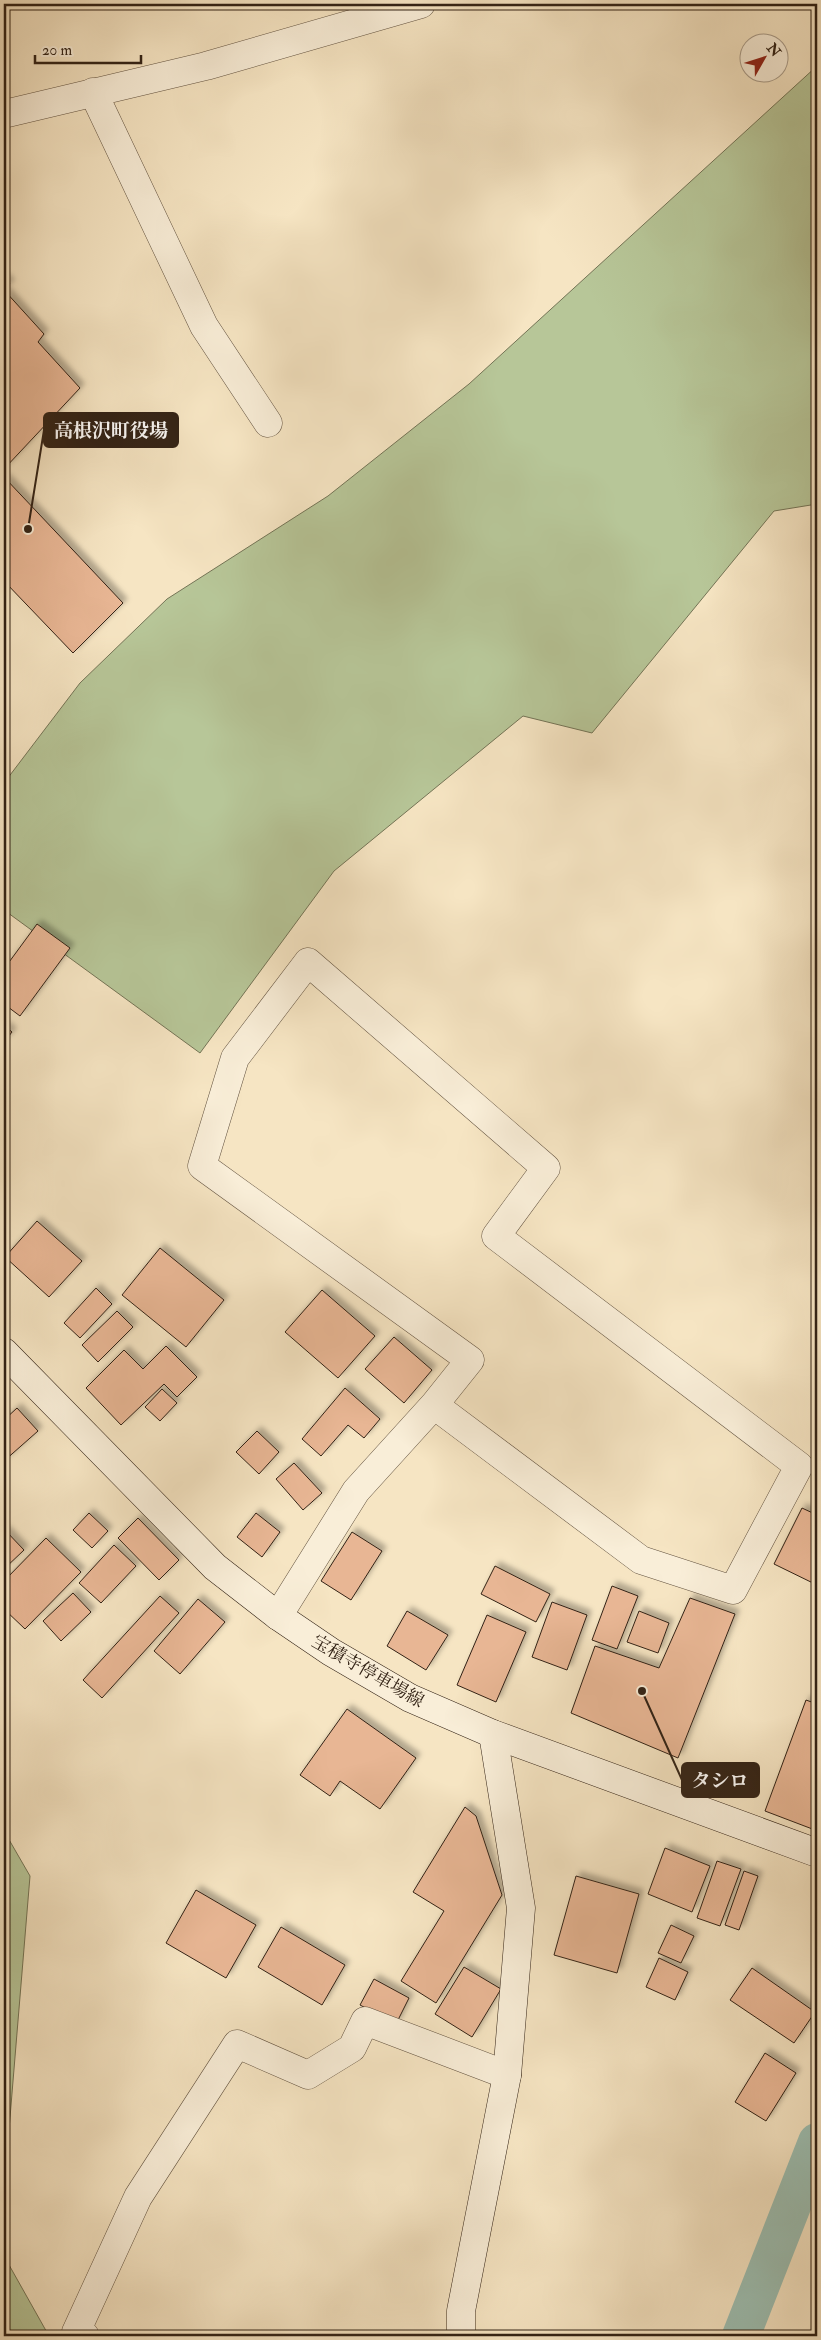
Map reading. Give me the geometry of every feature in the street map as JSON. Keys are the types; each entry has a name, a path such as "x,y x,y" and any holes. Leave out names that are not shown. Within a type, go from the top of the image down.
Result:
{"street":[{"path":"4,114 206,66 421,4"},
{"path":"93,92 204,326 268,423"},
{"path":"278,1616 356,1491 434,1405 470,1360 202,1166 235,1058 308,962 546,1168 496,1236 799,1466 733,1590 642,1560 434,1405"},
{"name":"宝積寺停車場線","path":"4,1352 215,1567 278,1616 331,1652 410,1698 493,1734 817,1854"},
{"path":"461,2336 461,2311 507,2075 521,1908 493,1734"},
{"path":"85,2336 76,2332 138,2197 237,2044 308,2075 352,2048 365,2021 507,2075"}],"green space":[{"path":"817,66 817,504 774,511 592,733 523,716 334,871 200,1053 4,910 4,783 80,683 167,599 328,496 469,384"},
{"path":"4,1831 30,1876 4,2190"},
{"path":"4,2256 49,2336 4,2336"}],"building":[{"path":"4,277 10,284 4,290"},
{"path":"4,290 44,334 38,342 80,388 4,469"},
{"path":"4,477 123,603 73,653 4,581"},
{"path":"37,924 70,948 20,1016 4,1004 4,969"},
{"path":"4,1025 12,1032 4,1042"},
{"path":"37,1221 82,1261 49,1297 5,1257"},
{"path":"160,1248 224,1300 186,1347 122,1295"},
{"path":"96,1288 112,1304 80,1338 64,1323"},
{"path":"322,1290 375,1336 338,1378 285,1332"},
{"path":"117,1311 133,1327 98,1362 82,1345"},
{"path":"394,1337 432,1370 404,1403 365,1369"},
{"path":"166,1346 197,1377 177,1397 164,1384 121,1425 86,1388 124,1350 143,1369"},
{"path":"345,1388 380,1419 364,1438 348,1425 321,1456 302,1439"},
{"path":"162,1389 177,1403 160,1421 145,1407"},
{"path":"17,1408 38,1431 4,1461 4,1420"},
{"path":"257,1431 279,1452 259,1474 236,1452"},
{"path":"294,1463 322,1493 303,1510 276,1479"},
{"path":"802,1508 817,1515 817,1585 774,1564"},
{"path":"89,1513 108,1531 92,1548 73,1530"},
{"path":"256,1513 280,1532 262,1557 237,1537"},
{"path":"138,1518 179,1560 159,1580 118,1538"},
{"path":"4,1529 24,1550 4,1569"},
{"path":"352,1532 382,1551 351,1600 321,1581"},
{"path":"46,1538 81,1572 25,1629 4,1609 4,1581"},
{"path":"114,1545 136,1566 101,1603 79,1583"},
{"path":"495,1566 550,1594 536,1622 481,1594"},
{"path":"612,1586 638,1596 617,1649 592,1640"},
{"path":"73,1593 91,1612 61,1641 43,1621"},
{"path":"160,1596 179,1613 102,1698 83,1680"},
{"path":"690,1598 735,1614 678,1758 571,1713 595,1646 659,1668"},
{"path":"198,1599 225,1622 180,1674 154,1651"},
{"path":"552,1602 587,1615 567,1670 532,1657"},
{"path":"407,1611 448,1635 426,1670 387,1646"},
{"path":"639,1611 669,1623 658,1653 627,1642"},
{"path":"487,1615 526,1632 496,1702 457,1685"},
{"path":"806,1700 817,1704 817,1824 815,1830 765,1811"},
{"path":"347,1709 416,1758 380,1809 340,1781 330,1796 300,1775"},
{"path":"465,1807 476,1816 502,1895 436,2003 401,1981 444,1911 413,1892"},
{"path":"665,1848 710,1866 692,1912 648,1894"},
{"path":"717,1861 741,1869 720,1926 697,1918"},
{"path":"744,1871 758,1876 739,1930 725,1925"},
{"path":"576,1876 639,1894 617,1973 554,1955"},
{"path":"196,1890 256,1925 226,1978 166,1943"},
{"path":"671,1925 694,1936 681,1963 658,1953"},
{"path":"281,1927 345,1965 322,2005 258,1967"},
{"path":"659,1958 688,1972 675,2000 646,1987"},
{"path":"464,1967 501,1989 472,2037 435,2014"},
{"path":"752,1968 815,2012 794,2043 730,2000"},
{"path":"374,1979 409,1998 396,2024 360,2005"},
{"path":"765,2053 796,2073 766,2121 735,2102"}],"waterway":[{"path":"741,2336 817,2142"}],"place":[{"name":"高根沢町役場","path":"28,529"},
{"name":"タシロ","path":"642,1691"}]}
